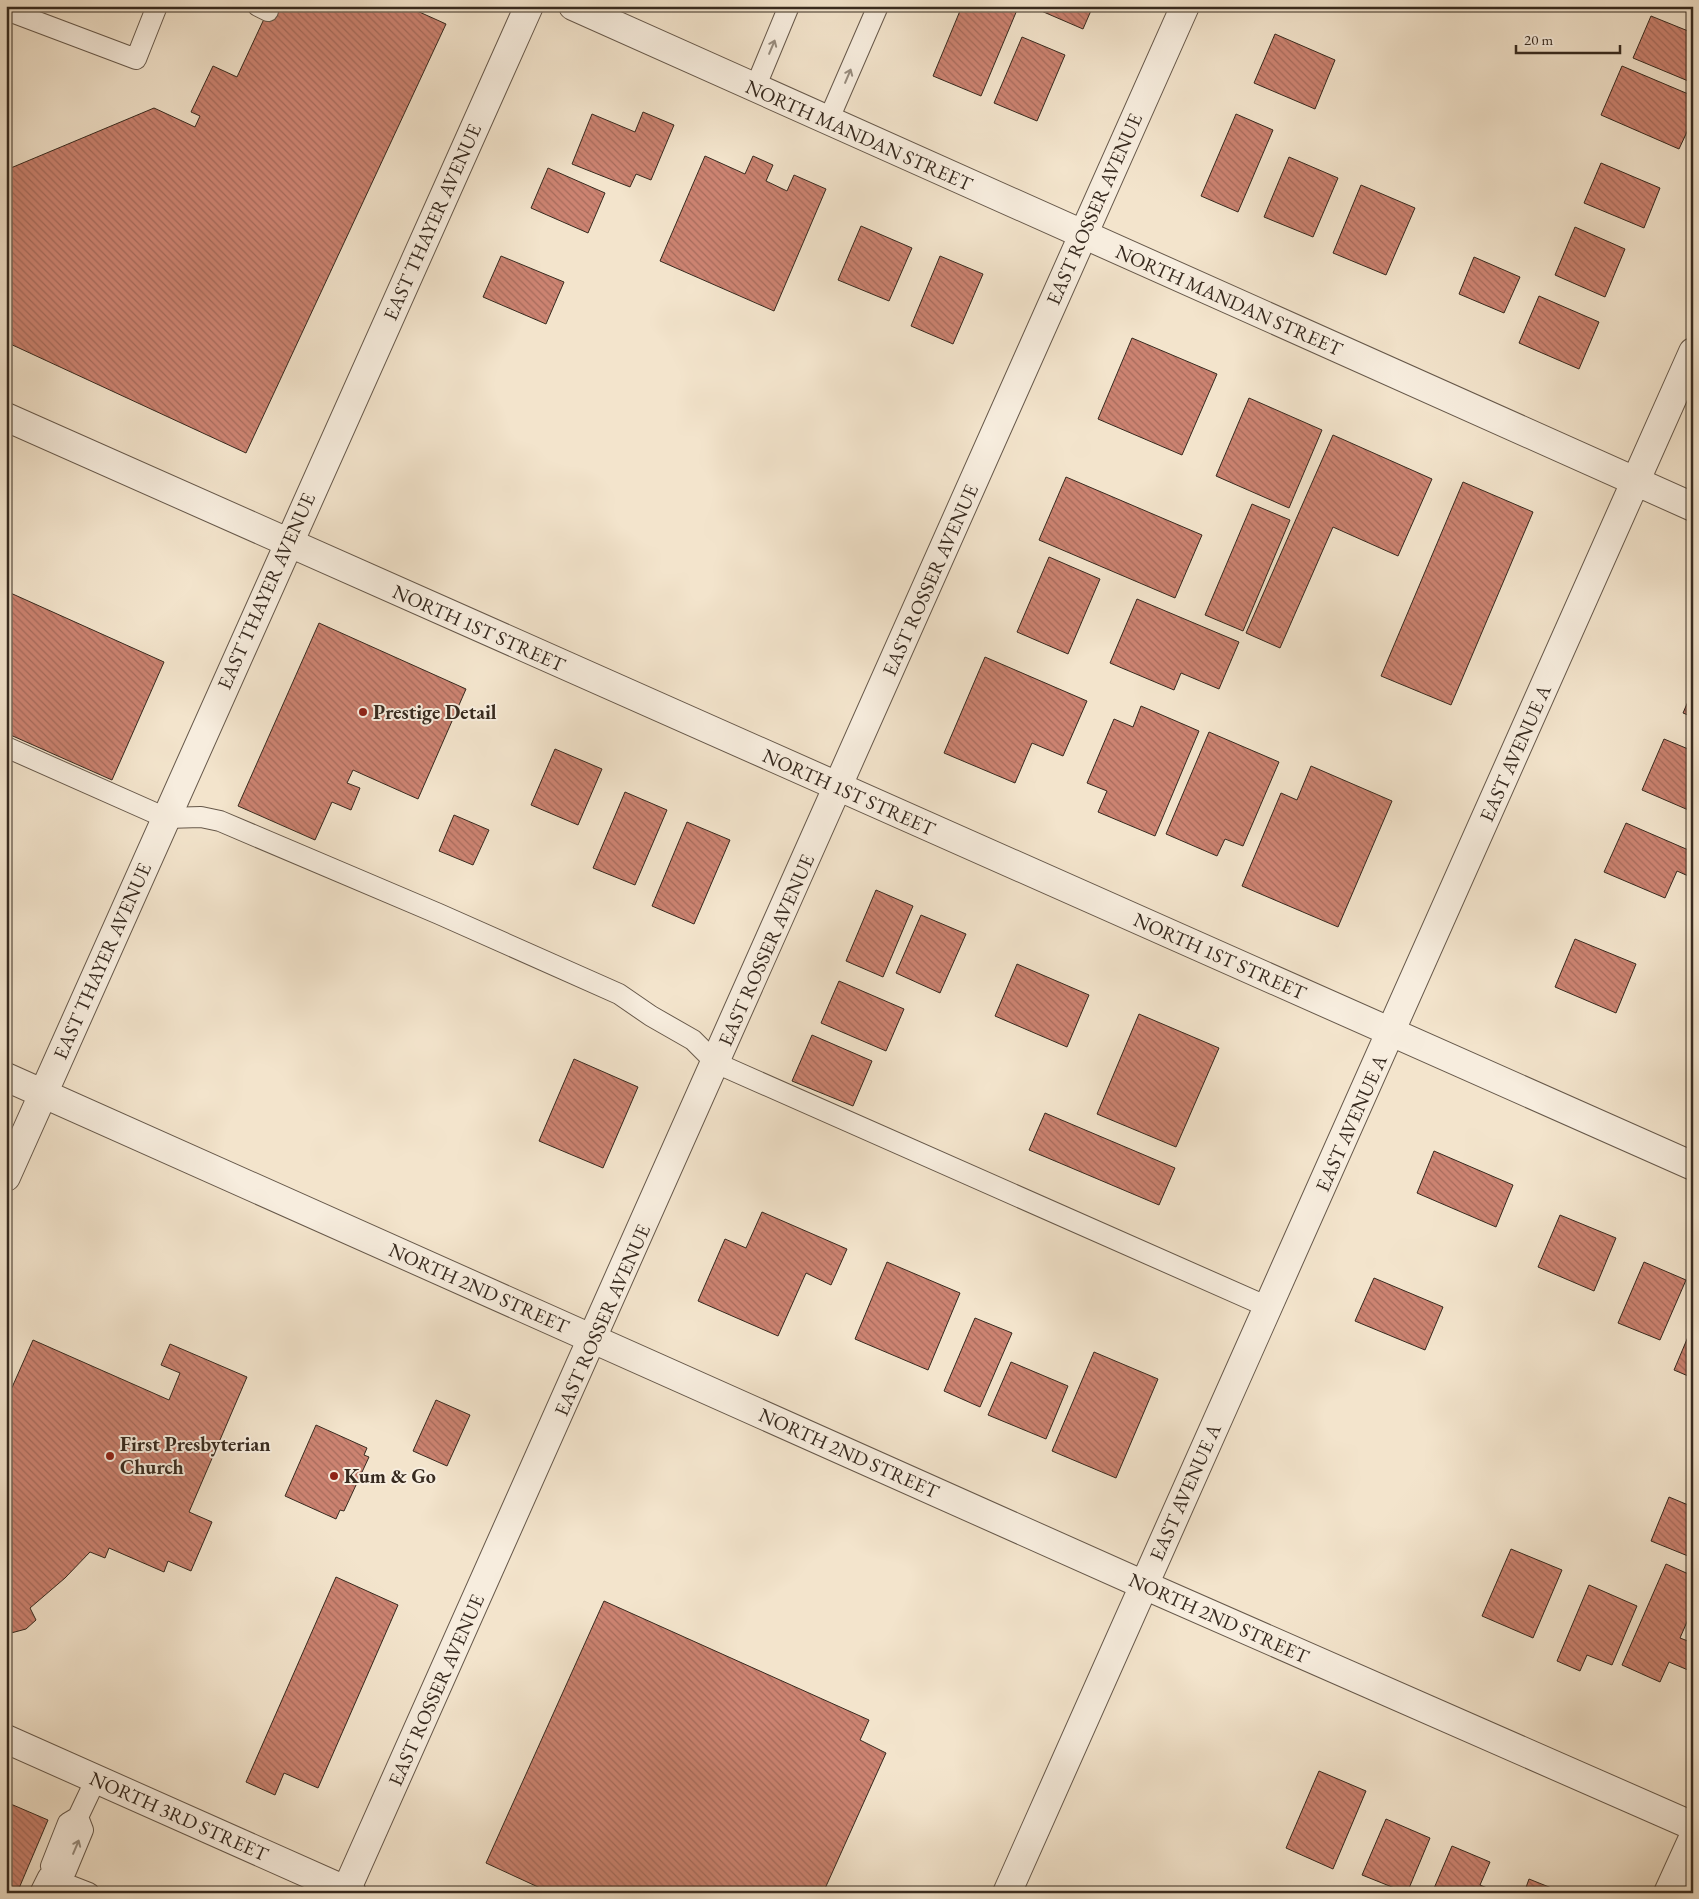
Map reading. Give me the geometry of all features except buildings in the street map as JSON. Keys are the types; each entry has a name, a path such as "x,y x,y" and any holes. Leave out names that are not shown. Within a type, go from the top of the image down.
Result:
{"street":[{"name":"EAST THAYER AVENUE","path":"6,1177 529,6"},
{"name":"NORTH MANDAN STREET","path":"573,6 1693,507"},
{"name":"EAST ROSSER AVENUE","path":"348,1892 1185,6"},
{"name":"EAST AVENUE A","path":"1008,1893 1693,352"},
{"name":"NORTH 1ST STREET","path":"6,417 1693,1166"},
{"name":"NORTH 2ND STREET","path":"6,1077 1144,1584 1693,1826"},
{"name":"NORTH 3RD STREET","path":"6,1739 348,1892"},
{"path":"1668,1893 1693,1838"}],"lane":[{"path":"6,10 136,59 157,6"},
{"path":"755,88 789,6"},
{"path":"828,121 878,6"},
{"path":"6,747 166,818 201,817 220,822 439,914 633,1002 651,1016 693,1040 716,1062 1268,1307"},
{"path":"89,1893 49,1881 51,1866 68,1823 78,1817 96,1779"}],"place":[{"name":"Prestige Detail","path":"363,712"},
{"name":"First Presbyterian Church","path":"110,1456"},
{"name":"Kum & Go","path":"334,1476"}]}
